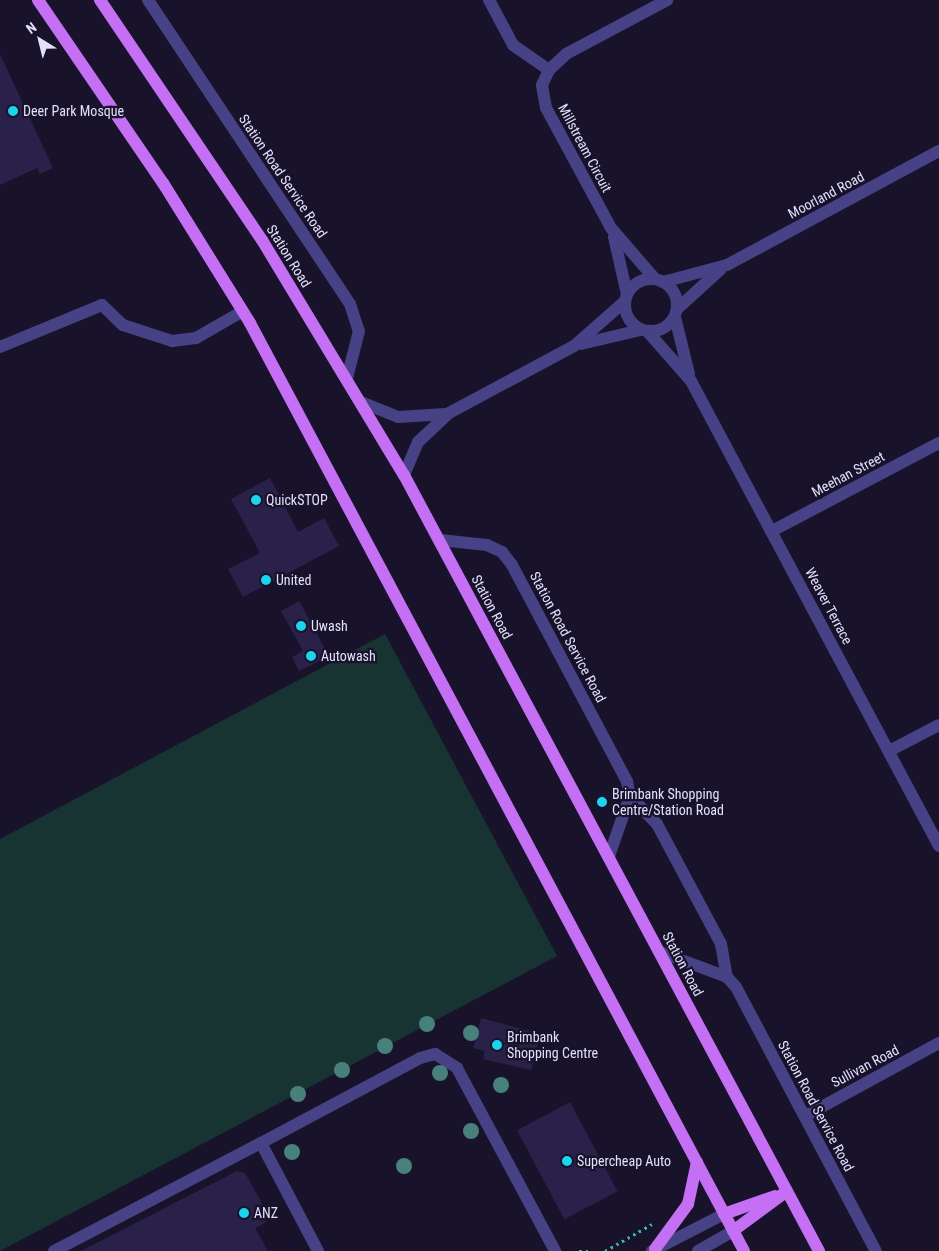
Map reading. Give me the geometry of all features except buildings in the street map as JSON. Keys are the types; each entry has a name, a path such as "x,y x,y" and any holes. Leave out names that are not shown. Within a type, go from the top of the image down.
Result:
{"main road":[{"path":"38,0 158,176 243,311 744,1251"},
{"name":"Station Road","path":"100,0 262,240 404,475 819,1251"},
{"path":"654,1250 688,1204 697,1162"},
{"path":"724,1214 787,1191"},
{"path":"733,1231 787,1191"}],"street":[{"name":"Station Road Service Road","path":"148,0 350,304 359,331 347,378"},
{"path":"489,0 513,45 549,70 566,54 668,0"},
{"name":"Millstream Circuit","path":"549,70 542,85 546,108 611,228 659,280"},
{"name":"Moorland Road","path":"676,313 727,265 939,152"},
{"name":"Millstream Circuit","path":"611,228 626,298"},
{"name":"Moorland Road","path":"659,280 727,265"},
{"path":"404,475 418,442 449,413 574,346 626,298 639,282 659,280 674,293 676,313 664,329 644,331 574,346"},
{"path":"626,298 628,318 644,331"},
{"path":"0,347 102,304 123,325 172,341 196,338 243,311"},
{"name":"Weaver Terrace","path":"676,313 691,381"},
{"name":"Weaver Terrace","path":"644,331 691,381 939,846"},
{"path":"361,402 398,417 420,419 449,413"},
{"name":"Meehan Street","path":"772,531 939,443"},
{"name":"Station Road Service Road","path":"440,540 487,545 507,558 627,781 630,796 657,824 721,944 727,977 805,1116 876,1251"},
{"path":"889,752 939,725"},
{"path":"609,856 630,796"},
{"path":"660,952 727,977"},
{"name":"Sullivan Road","path":"805,1116 939,1043"},
{"path":"54,1251 420,1058 435,1054 457,1068 555,1251"},
{"path":"261,1143 318,1251"},
{"path":"654,1250 724,1214"},
{"path":"698,1251 733,1231"}],"path":[{"path":"579,1251 590,1251"}],"green space":[{"path":"385,634 557,956 0,1251 0,839"}],"place":[{"name":"Deer Park Mosque","path":"13,111"},
{"name":"QuickSTOP","path":"256,500"},
{"name":"United","path":"266,580"},
{"name":"Uwash","path":"301,626"},
{"name":"Autowash","path":"311,656"},
{"name":"Brimbank Shopping Centre/Station Road","path":"602,802"},
{"name":"Brimbank Shopping Centre","path":"497,1045"},
{"name":"Supercheap Auto","path":"567,1161"},
{"name":"ANZ","path":"244,1213"}]}
